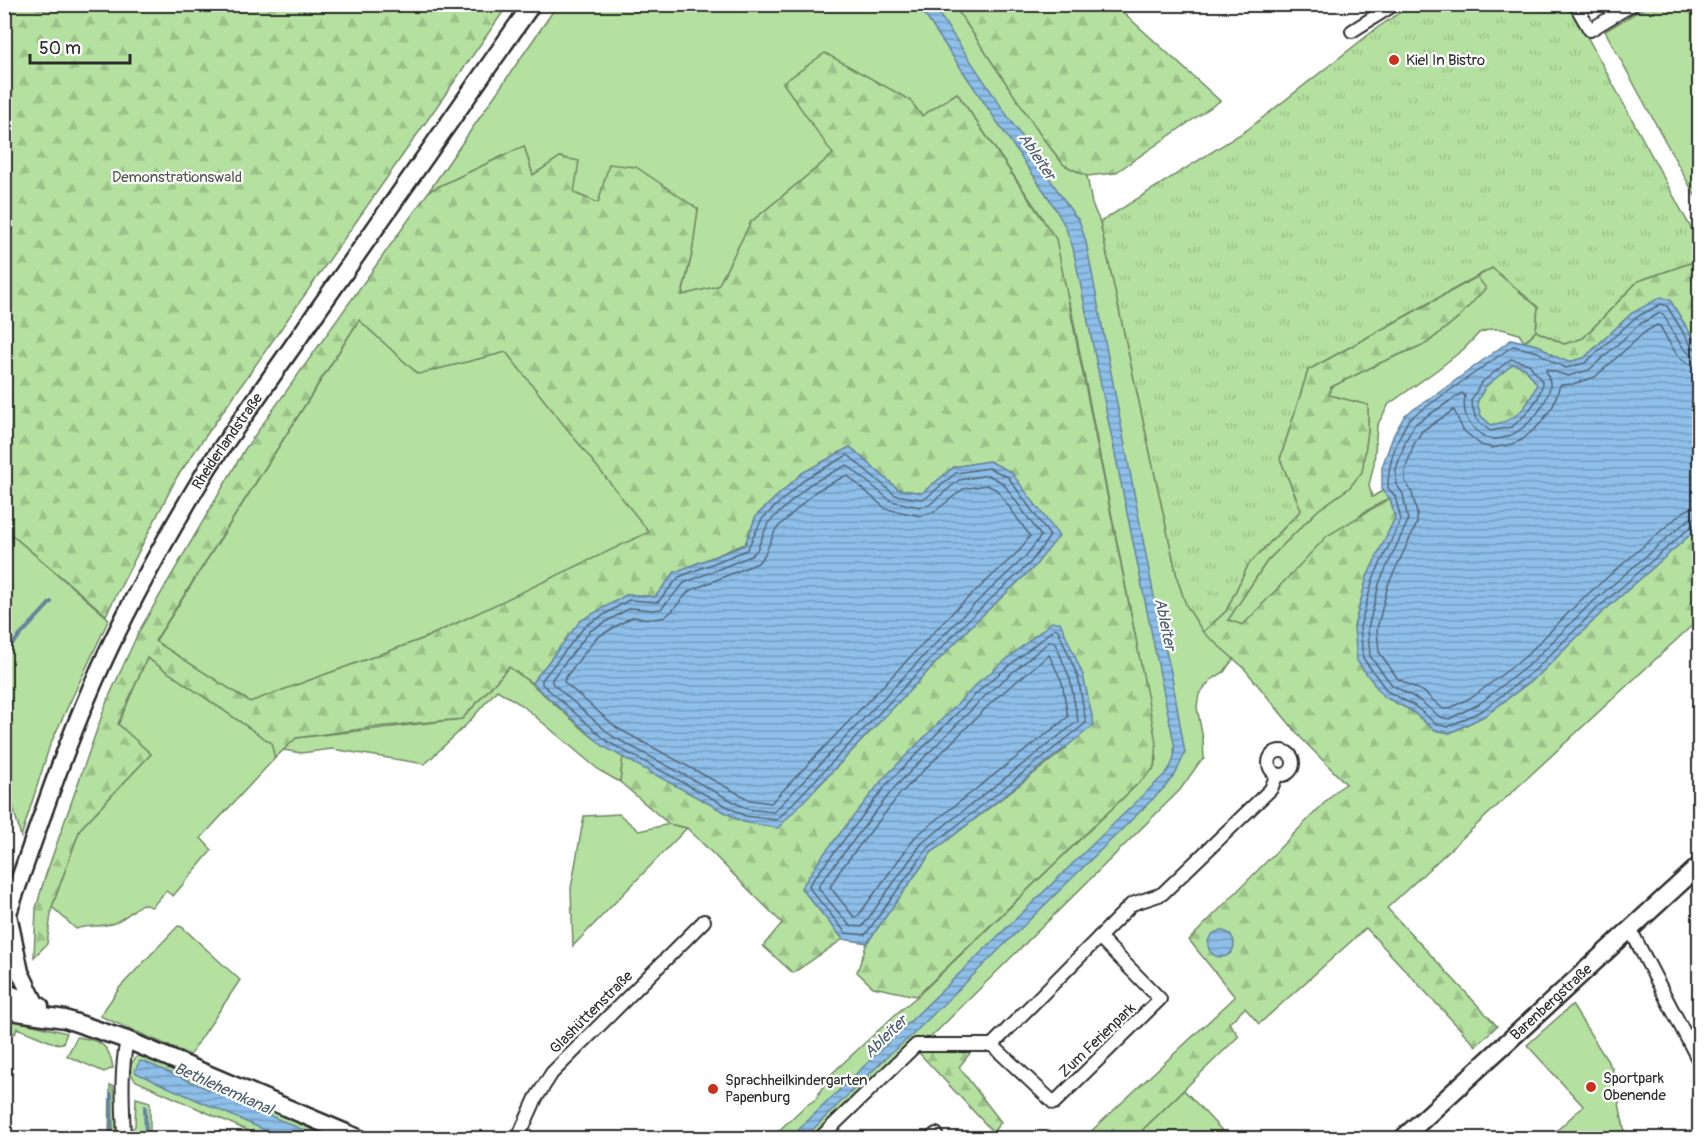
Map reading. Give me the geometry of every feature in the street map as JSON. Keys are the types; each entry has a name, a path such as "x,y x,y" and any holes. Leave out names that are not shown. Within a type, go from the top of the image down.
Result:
{"main road":[{"name":"Rheiderlandstraße","path":"6,919 64,753 93,683 125,614 169,532 209,466 532,4"},
{"name":"Barenbergstraße","path":"1403,1138 1700,865"},
{"path":"6,919 20,972 35,1003"},
{"path":"4,992 35,1003 65,1019 127,1040 358,1138"},
{"path":"4,1010 65,1019"}],"street":[{"path":"1352,31 1395,4"},
{"path":"1575,4 1590,30 1634,4"},
{"path":"824,1137 916,1045 992,1045 1132,904 1162,894 1271,789 1277,774"},
{"name":"Glashüttenstraße","path":"518,1138 536,1098 552,1073 704,921"},
{"path":"1630,929 1700,1063"},
{"name":"Zum Ferienpark","path":"992,1045 1054,1103 1160,999 1099,937"},
{"path":"124,1138 122,1082 123,1058 127,1040"}],"green space":[{"name":"Demonstrationswald","path":"5,4 508,5 177,477 106,615 5,529"},
{"path":"558,4 954,5 1042,137 1064,165 1087,176 1092,204 1100,222 1178,581 1199,625 1234,658 1224,672 1211,680 1199,694 1197,707 1204,759 1180,790 928,1040 816,1138 771,1138 804,1107 816,1099 826,1085 825,1080 920,994 1153,769 1157,759 1135,634 1071,308 1042,217 957,93 922,117 784,83 834,154 751,222 718,286 682,296 692,253 698,209 598,203 574,193 560,157 533,175 524,146 429,191"},
{"path":"954,5 1115,5 1220,101 1115,173 1087,176 1064,165 1042,137"},
{"path":"1411,5 1570,5 1699,243 1699,260 1638,281 1583,338 1564,344 1536,331 1538,307 1492,268 1308,370 1280,459 1301,510 1248,565 1226,611 1203,632 1186,605 1178,581 1100,222 1247,130 1377,28"},
{"path":"1649,5 1699,5 1699,203 1605,31"},
{"path":"825,53 910,100 922,116 957,93 1056,239 1154,728 1156,749 1153,769 916,996 873,987 857,972 867,943 931,853 1067,748 801,888 843,939 793,973 763,946 782,923 687,828 669,824 620,782 623,757 743,822 810,795 972,625 1035,566 1011,472 989,461 954,467 922,493 898,489 850,447 802,473 756,516 745,544 675,572 655,597 628,594 581,621 532,683 509,667 462,719 376,727 296,738 275,758 271,743 147,658 118,724 151,754 80,829 52,907 47,944 34,957 36,908 44,880 107,701 139,631 245,449 429,191 524,146 533,175 560,157 579,161 574,193 598,203 609,164 636,167 698,209 692,253 682,295 718,286 751,222 833,154 783,83","holes":["359,320 418,374 506,352 649,532 425,638 250,702 155,641"]},
{"path":"1699,260 1699,348 1670,300 1632,313 1584,358 1568,362 1540,346 1525,342 1536,331 1564,344 1583,338 1638,281"},
{"path":"1492,268 1538,307 1536,331 1524,342 1519,334 1502,329 1491,329 1479,333 1465,348 1389,404 1377,426 1374,464 1369,485 1372,497 1382,491 1390,498 1364,512 1243,625 1228,620 1267,561 1318,510 1349,488 1362,472 1368,431 1368,405 1328,395 1331,387 1427,343 1459,317 1485,288 1477,277"},
{"path":"1477,277 1486,288 1459,317 1427,343 1331,387 1329,395 1368,405 1368,431 1362,472 1349,488 1318,510 1267,561 1228,620 1243,625 1327,536 1390,498 1395,518 1367,577 1354,627 1383,696 1412,711 1434,730 1450,733 1486,715 1540,674 1597,617 1699,527 1699,619 1387,908 1497,1026 1476,1046 1366,928 1259,1024 1245,1008 1229,1023 1239,1036 1134,1138 1084,1138 1235,997 1189,940 1337,790 1346,784 1301,738 1243,667 1203,632 1226,611 1248,565 1301,510 1280,459 1308,370"},
{"path":"359,320 418,374 506,352 650,532 425,638 250,702 155,642"},
{"path":"1513,364 1525,368 1537,384 1521,412 1506,423 1491,425 1481,416 1477,403 1485,387"},
{"path":"5,529 109,619 50,745 21,837 7,784 5,785"},
{"path":"147,658 272,743 275,758 201,838 212,850 173,896 166,891 152,907 142,904 114,923 76,929 52,907 80,829 151,754 118,725"},
{"path":"509,667 538,689 579,726 623,757 620,782 600,771 523,706 497,690 467,724 425,764 332,749 301,753 283,750 296,738 462,719"},
{"path":"619,814 639,831 669,824 687,828 573,946 571,888 584,816"},
{"path":"178,926 182,927 240,980 190,1055 100,1016 120,987"},
{"name":"Sportpark Obenende","path":"1572,1005 1612,1068 1626,1138 1549,1138 1583,1106 1527,1045"},
{"path":"4,1018 67,1033 63,1043 56,1044 17,1028 15,1034 5,1029"},
{"path":"77,1037 97,1042 106,1048 113,1068 104,1072 67,1056"},
{"path":"921,1050 971,1052 959,1067 1001,1122 993,1132 919,1053"},
{"path":"139,1055 146,1055 345,1138 264,1138 136,1081 131,1074 130,1067"},
{"path":"110,1085 113,1086 113,1091 116,1091 118,1138 109,1138"},
{"path":"1184,1090 1229,1138 1134,1138"},
{"path":"136,1098 150,1102 150,1138 129,1138 129,1132 135,1126"}],"water":[{"path":"918,5 933,5 1079,220 1086,242 1185,753 1176,773 1164,788 910,1037 804,1138 790,1138 1165,774 1174,756 1174,743 1073,248 1065,226 1050,200"},
{"path":"1661,297 1670,300 1699,348 1699,527 1597,617 1540,674 1486,715 1450,733 1434,730 1412,711 1383,696 1357,661 1354,627 1367,577 1395,518 1390,498 1382,491 1382,467 1394,434 1405,415 1512,339 1540,346 1568,362 1584,358 1632,313","holes":["1513,364 1525,368 1537,384 1530,400 1514,417 1491,425 1481,416 1477,402 1485,387"]},
{"path":"850,447 898,489 922,493 954,467 989,461 1011,472 1059,536 1035,566 972,625 778,828 743,822 604,747 532,683 580,621 628,594 655,597 675,572 745,545 756,516 802,473"},
{"path":"1052,622 1060,622 1083,675 1094,725 931,853 867,943 843,939 801,888 823,855 883,779 979,682"},
{"path":"1221,931 1230,935 1234,944 1230,953 1221,957 1212,953 1208,944 1212,935"},
{"path":"140,1061 322,1138 284,1138 269,1132 136,1073 135,1070"}],"waterway":[{"path":"4,653 51,602"},
{"path":"111,1094 112,1138"},
{"path":"145,1107 146,1138"}],"place":[{"name":"Kiel In Bistro","path":"1394,60"},
{"name":"Sportpark Obenende","path":"1591,1087"},
{"name":"Sprachheilkindergarten Papenburg","path":"713,1089"}],"water label":[{"name":"Ableiter","path":"1038,156"},
{"name":"Ableiter","path":"1166,624"},
{"name":"Ableiter","path":"885,1036"},
{"name":"Bethlehemkanal","path":"224,1088"}]}
